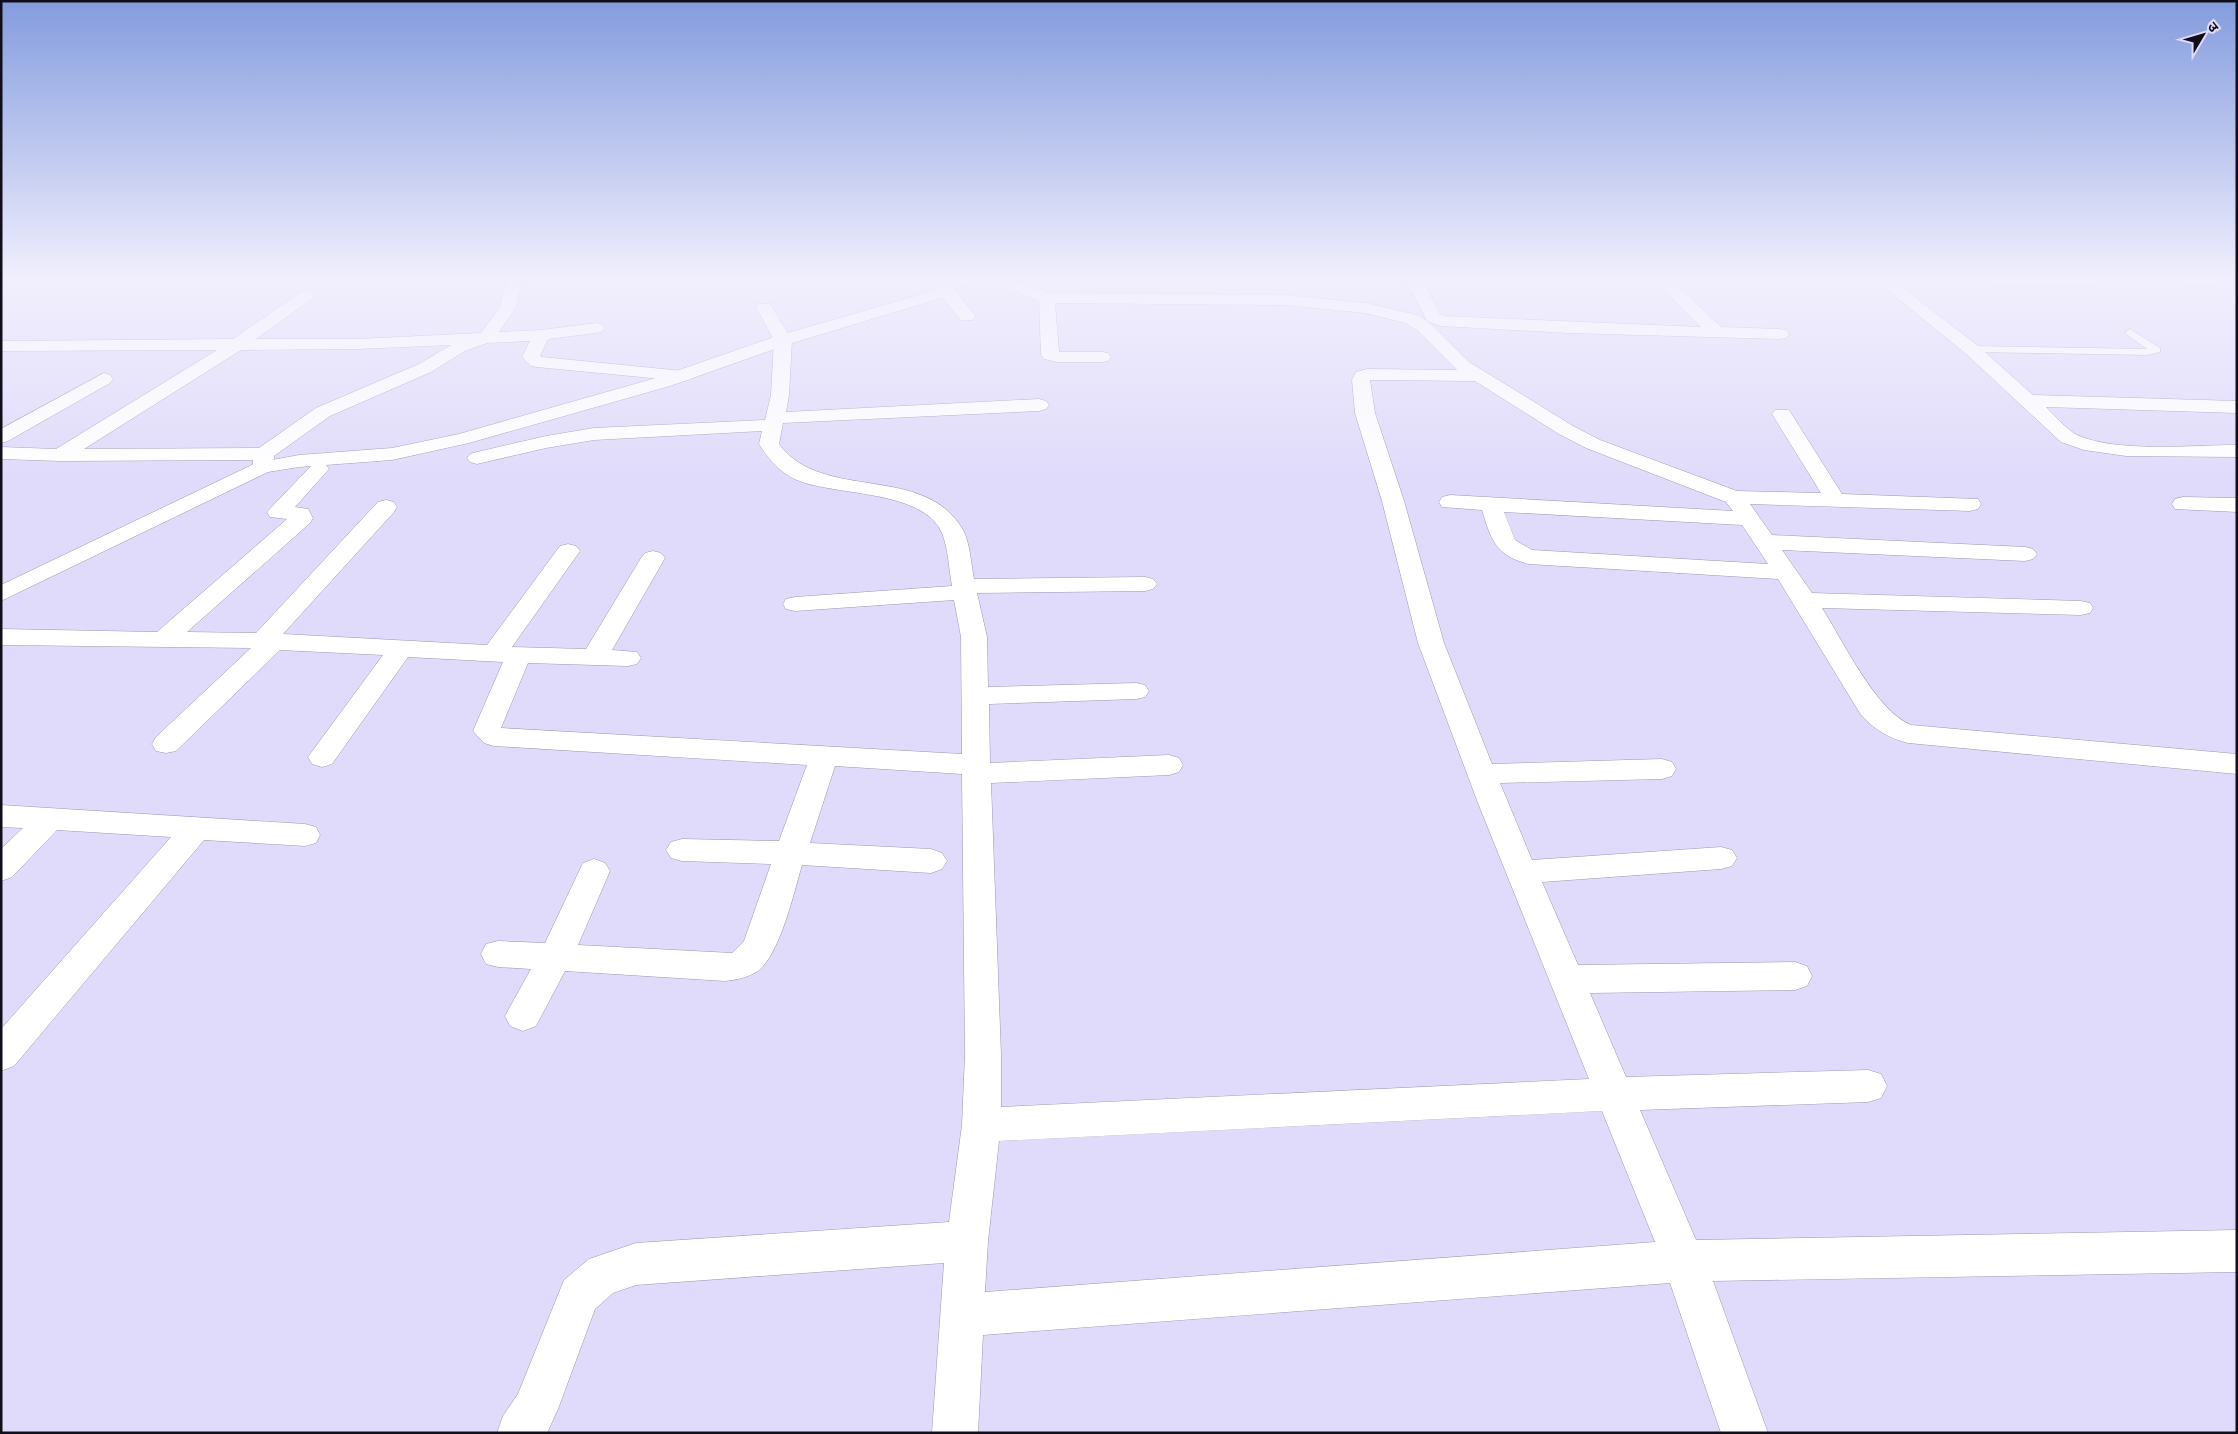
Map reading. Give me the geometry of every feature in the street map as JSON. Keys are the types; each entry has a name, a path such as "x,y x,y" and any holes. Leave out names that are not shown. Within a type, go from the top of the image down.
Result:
{"street":[{"path":"60,455 234,347"},
{"path":"1,594 264,461 309,420 323,412 425,368 462,347"},
{"path":"536,347 531,357 537,362 683,376"},
{"path":"1,453 299,461 333,460 417,450 683,376 764,347"},
{"path":"783,347 780,395 769,444 779,460 791,470 807,477 914,500 931,508 943,518 952,532 974,637 979,994 983,1055 981,1126 967,1241 955,1433"},
{"path":"1050,347 1050,355 1057,357 1102,357"},
{"path":"1444,347 1464,366 1479,376 1566,430 1593,444 1734,497 1970,504"},
{"path":"1968,347 2068,438 2087,446 2116,450 2237,451"},
{"path":"1479,376 1375,373 1362,376 1365,413 1392,501 1431,642 1482,774 1684,1262 1745,1433"},
{"path":"1,437 104,379"},
{"path":"2028,401 2237,407"},
{"path":"477,458 546,442 594,434 1039,405"},
{"path":"1782,414 1836,499"},
{"path":"165,638 302,518 300,514 278,512 319,469"},
{"path":"1734,497 1805,600 1871,709 1882,722 1896,730 1908,734 2237,764"},
{"path":"1450,502 1749,518"},
{"path":"2183,504 2237,505"},
{"path":"1491,505 1505,543 1511,550 1530,557 1785,572"},
{"path":"166,744 268,641 386,507"},
{"path":"1765,542 2025,554"},
{"path":"568,551 507,654 487,730 494,737 824,756 976,769 1169,765"},
{"path":"595,656 652,558"},
{"path":"795,604 965,589 1145,584"},
{"path":"1805,600 2081,608"},
{"path":"1,636 268,641 507,654 628,658"},
{"path":"322,757 401,648"},
{"path":"976,696 1136,691"},
{"path":"498,954 737,967 745,963 759,946 824,756"},
{"path":"1482,774 1662,769"},
{"path":"1,816 305,835"},
{"path":"1,869 50,819"},
{"path":"1,1054 197,828"},
{"path":"682,850 791,853 931,861"},
{"path":"1522,872 1721,858"},
{"path":"523,1016 556,957 594,871"},
{"path":"1566,979 1794,976"},
{"path":"981,1126 1614,1094 1868,1086"},
{"path":"520,1433 535,1409 579,1295 591,1281 607,1273 636,1264 967,1241"},
{"path":"963,1315 1684,1262 2237,1251"}],"lane":[{"path":"1971,349 2148,352 2156,350 2152,347"}]}
